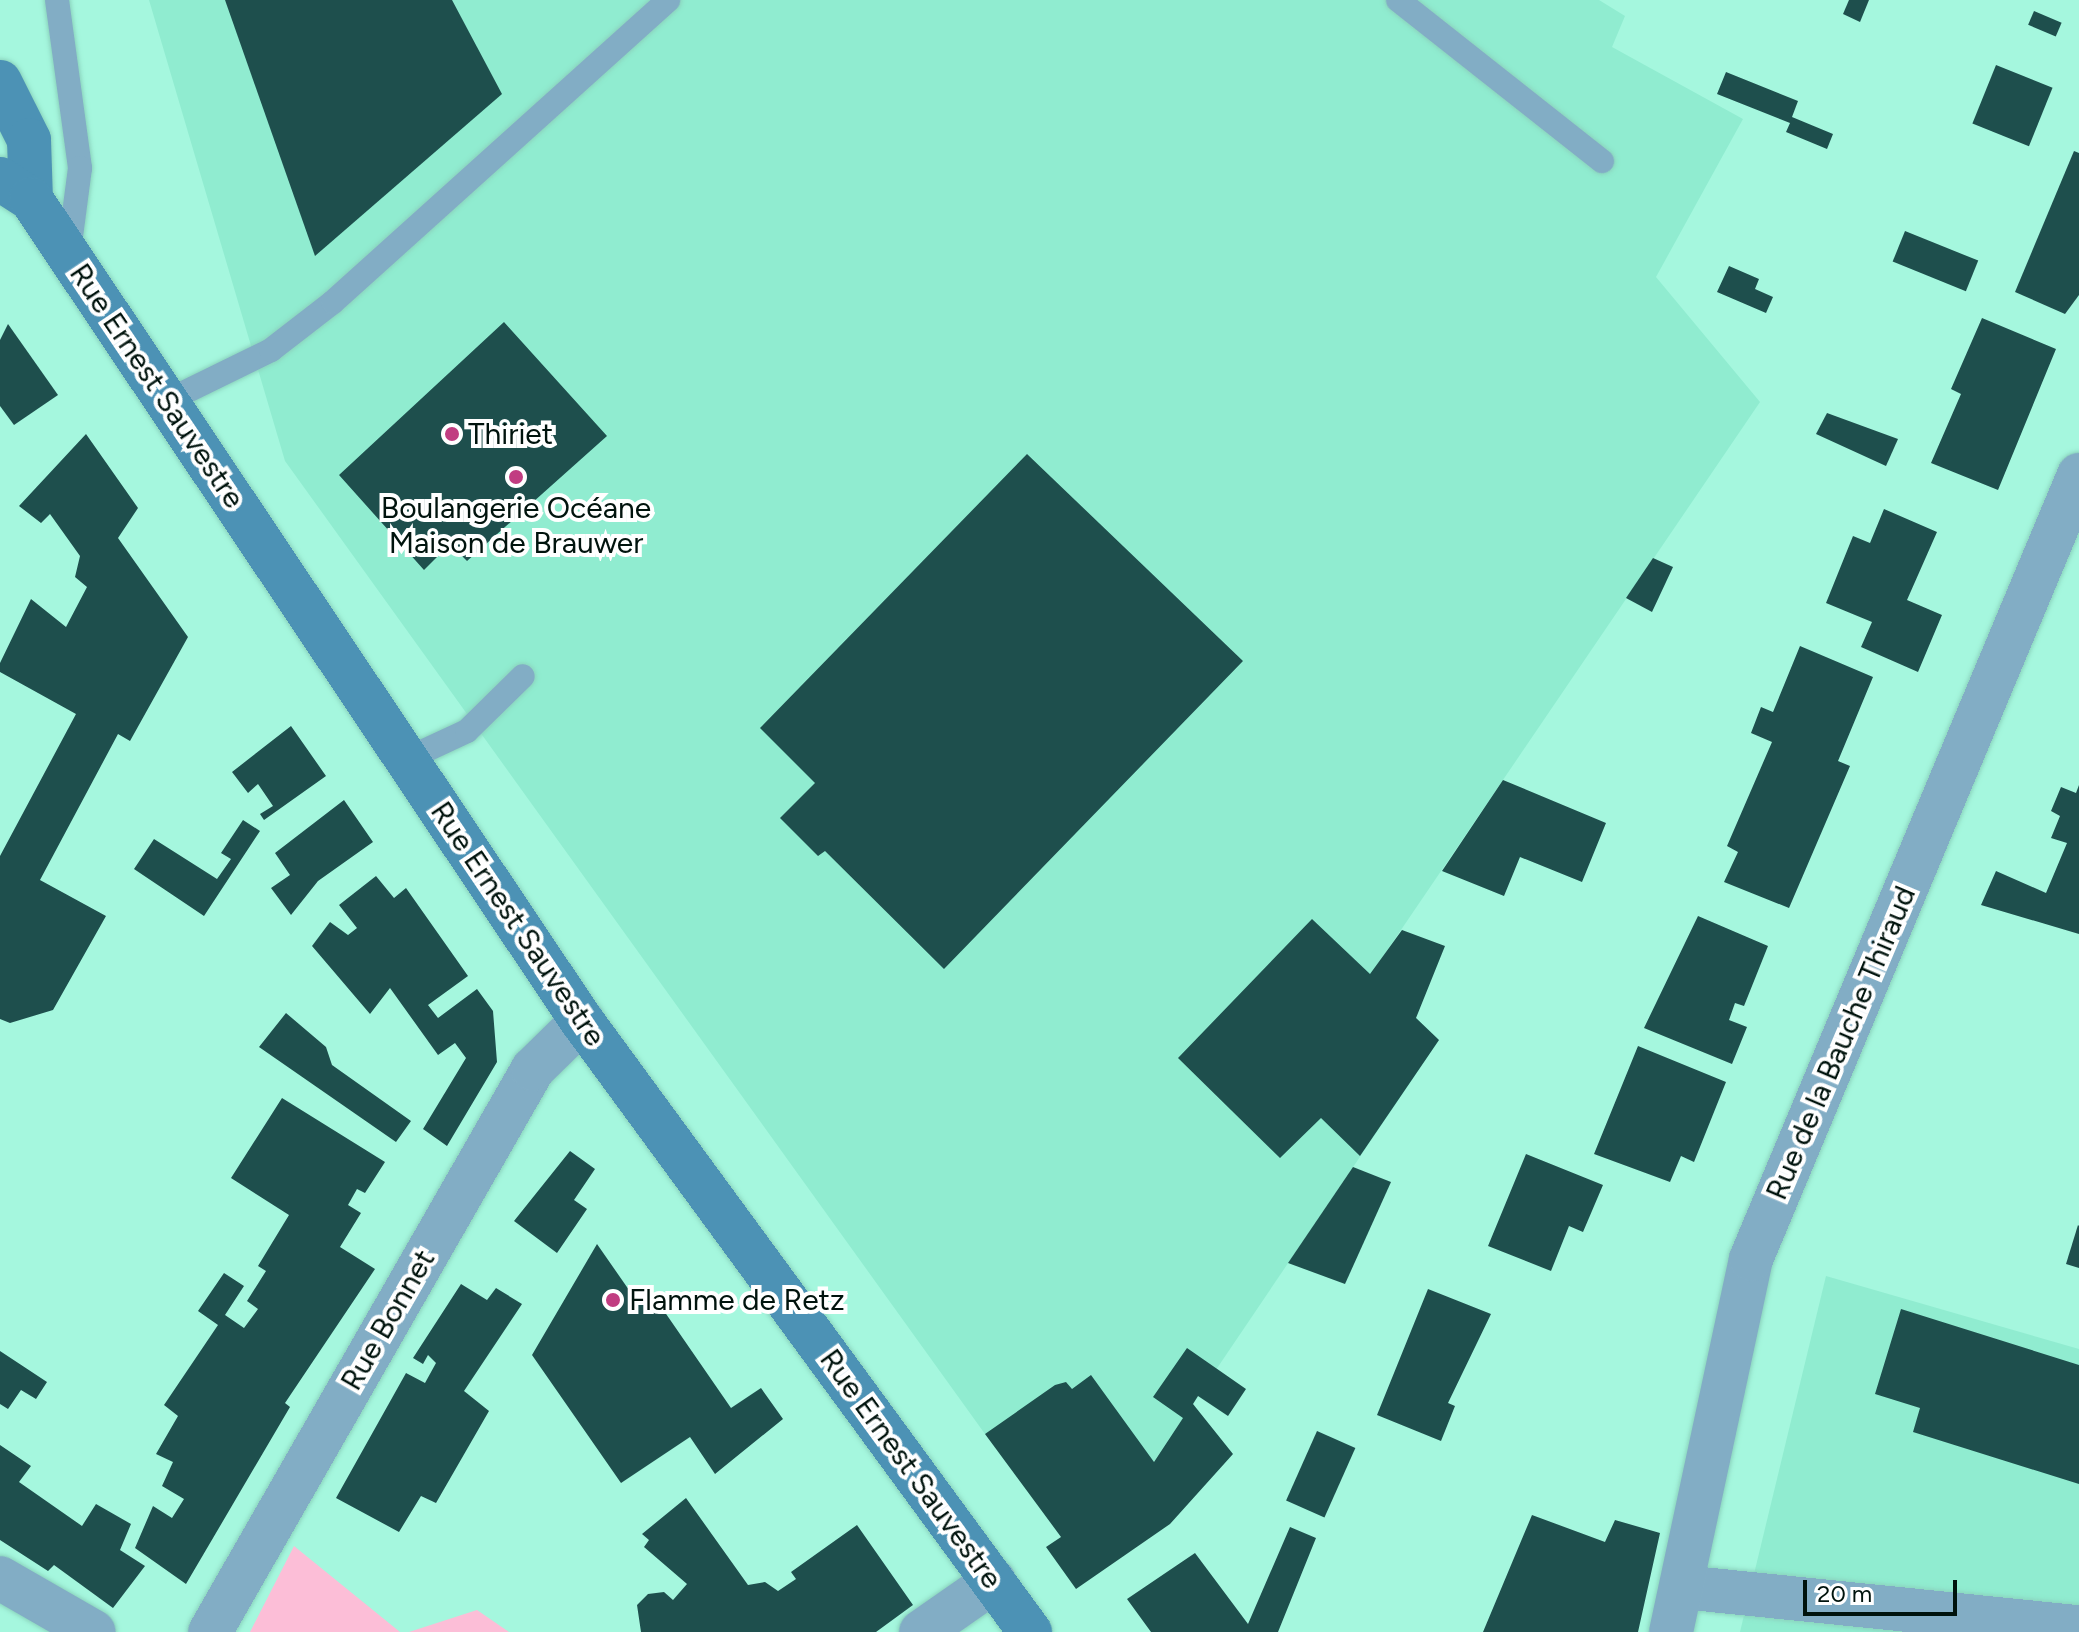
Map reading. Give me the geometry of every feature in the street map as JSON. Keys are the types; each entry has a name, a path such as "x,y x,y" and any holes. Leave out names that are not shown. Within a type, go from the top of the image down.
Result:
{"main road":[{"path":"0,82 29,140 16,189"},
{"name":"Rue Ernest Sauvestre","path":"16,189 69,254 582,1021 1030,1632"}],"street":[{"name":"Rue de la Bauche Thiraud","path":"1671,1632 1751,1259 2079,475"},
{"name":"Rue Bonnet","path":"210,1632 533,1069 582,1021"},
{"path":"0,1578 94,1632"},
{"path":"921,1632 994,1581"},
{"path":"1682,1587 2079,1627"}],"lane":[{"path":"57,0 80,168 69,254"},
{"path":"167,401 271,350 333,302 668,0"},
{"path":"1398,0 1602,161"},
{"path":"0,152 16,189"},
{"path":"407,759 467,731 523,676"}],"shaded area":[{"path":"149,0 1599,0 1625,16 1612,47 1743,119 1656,277 1760,402 1371,974 1439,1040 1138,1485 985,1434 285,461"},
{"path":"1826,1276 2079,1349 2079,1632 1740,1632"},
{"path":"294,1546 400,1632 250,1632"},
{"path":"477,1610 509,1632 409,1632"}],"building":[{"path":"225,0 452,0 502,94 315,256"},
{"path":"1849,0 1869,0 1860,22 1843,14"},
{"path":"2034,11 2062,23 2056,37 2028,25"},
{"path":"1996,65 2053,88 2029,146 1972,123"},
{"path":"1726,72 1798,101 1792,117 1833,134 1827,149 1786,132 1790,123 1717,94"},
{"path":"2074,151 2079,153 2079,295 2065,314 2015,292"},
{"path":"1905,231 1978,261 1966,291 1893,262"},
{"path":"1729,266 1759,279 1755,289 1773,297 1766,313 1717,292"},
{"path":"1982,318 2056,349 1998,490 1931,463 1961,394 1951,389"},
{"name":"Thiriet","path":"504,322 607,436 467,561 450,544 424,570 339,475"},
{"path":"8,324 58,395 14,425 0,406 0,340"},
{"path":"1827,413 1898,439 1886,466 1816,434"},
{"path":"86,434 138,508 118,538 188,637 130,741 118,734 40,880 106,916 53,1010 10,1023 0,1019 0,856 76,714 0,672 0,663 31,599 66,627 87,587 75,577 80,556 50,514 41,523 19,506"},
{"path":"1027,454 1243,661 944,969 825,851 818,856 780,818 815,783 760,728"},
{"path":"1884,509 1937,532 1907,600 1942,615 1918,672 1861,647 1872,622 1826,603 1853,536 1870,543"},
{"path":"1653,558 1673,567 1652,612 1626,598"},
{"path":"1800,646 1873,677 1838,761 1850,766 1789,908 1724,882 1738,852 1727,846 1772,742 1751,733 1761,707 1773,712"},
{"path":"291,726 326,776 264,820 260,814 273,806 258,784 248,793 232,772"},
{"path":"1503,780 1606,823 1582,882 1520,857 1504,896 1442,871"},
{"path":"2079,785 2079,934 1981,905 1996,871 2046,893 2067,843 2051,838 2060,816 2051,811 2061,787 2076,793"},
{"path":"344,800 373,842 318,881 291,915 271,888 290,875 275,853"},
{"path":"243,820 260,831 204,916 134,869 154,839 217,879 231,859 221,853"},
{"path":"376,876 394,898 406,888 468,976 428,1005 438,1018 477,989 493,1011 497,1062 447,1146 423,1129 466,1058 455,1043 438,1055 390,988 370,1014 312,946 330,922 348,935 357,928 339,905"},
{"path":"1698,916 1768,946 1744,1006 1735,1003 1729,1020 1747,1027 1732,1064 1644,1028"},
{"path":"1312,919 1370,974 1402,930 1445,946 1416,1018 1439,1040 1360,1156 1321,1118 1280,1158 1178,1058"},
{"path":"286,1013 326,1047 332,1065 411,1121 396,1142 259,1047"},
{"path":"1638,1046 1726,1082 1694,1162 1681,1156 1670,1182 1594,1154"},
{"path":"282,1098 385,1162 365,1193 357,1189 348,1205 361,1213 340,1247 375,1269 285,1403 290,1407 186,1584 135,1548 153,1506 172,1518 184,1499 162,1486 173,1462 156,1454 178,1416 164,1405 218,1325 198,1311 224,1273 244,1286 225,1315 244,1328 258,1309 247,1301 266,1271 258,1266 289,1215 231,1178"},
{"path":"570,1151 595,1169 574,1200 587,1209 557,1253 514,1221"},
{"path":"1526,1154 1603,1185 1583,1232 1569,1226 1551,1271 1488,1246"},
{"path":"1353,1167 1391,1182 1345,1284 1288,1263"},
{"path":"2079,1226 2079,1268 2066,1264"},
{"path":"597,1244 629,1290 653,1295 731,1408 761,1388 783,1419 715,1474 690,1437 621,1483 532,1355"},
{"path":"461,1284 487,1300 496,1288 522,1304 464,1391 489,1411 436,1503 421,1496 399,1532 336,1498 406,1373 425,1383 436,1363 428,1355 423,1364 413,1358"},
{"path":"1428,1289 1491,1314 1448,1403 1455,1406 1441,1441 1377,1415"},
{"path":"1901,1309 2079,1365 2079,1484 1913,1432 1920,1408 1875,1394"},
{"path":"1187,1348 1246,1389 1228,1416 1198,1396 1193,1404 1233,1454 1170,1524 1076,1589 1046,1547 1061,1537 985,1434 1055,1385 1066,1382 1072,1389 1091,1375 1154,1462 1183,1418 1153,1397"},
{"path":"0,1351 47,1382 36,1399 21,1390 8,1409 0,1404"},
{"path":"1317,1431 1355,1448 1324,1518 1286,1500"},
{"path":"0,1445 31,1466 19,1482 82,1526 96,1504 131,1524 120,1550 145,1566 113,1608 54,1565 48,1571 0,1540"},
{"path":"686,1498 748,1585 765,1582 778,1591 796,1579 791,1572 857,1525 913,1605 876,1632 641,1632 637,1605 648,1594 664,1592 673,1600 687,1584 644,1547 649,1540 642,1534"},
{"path":"1532,1515 1605,1542 1615,1520 1660,1533 1638,1632 1483,1632"},
{"path":"1290,1527 1316,1538 1278,1632 1151,1632 1127,1599 1195,1553 1248,1624"}],"place":[{"name":"Thiriet","path":"452,434"},
{"name":"Boulangerie Océane Maison de Brauwer","path":"516,477"},
{"name":"Flamme de Retz","path":"613,1300"}]}
